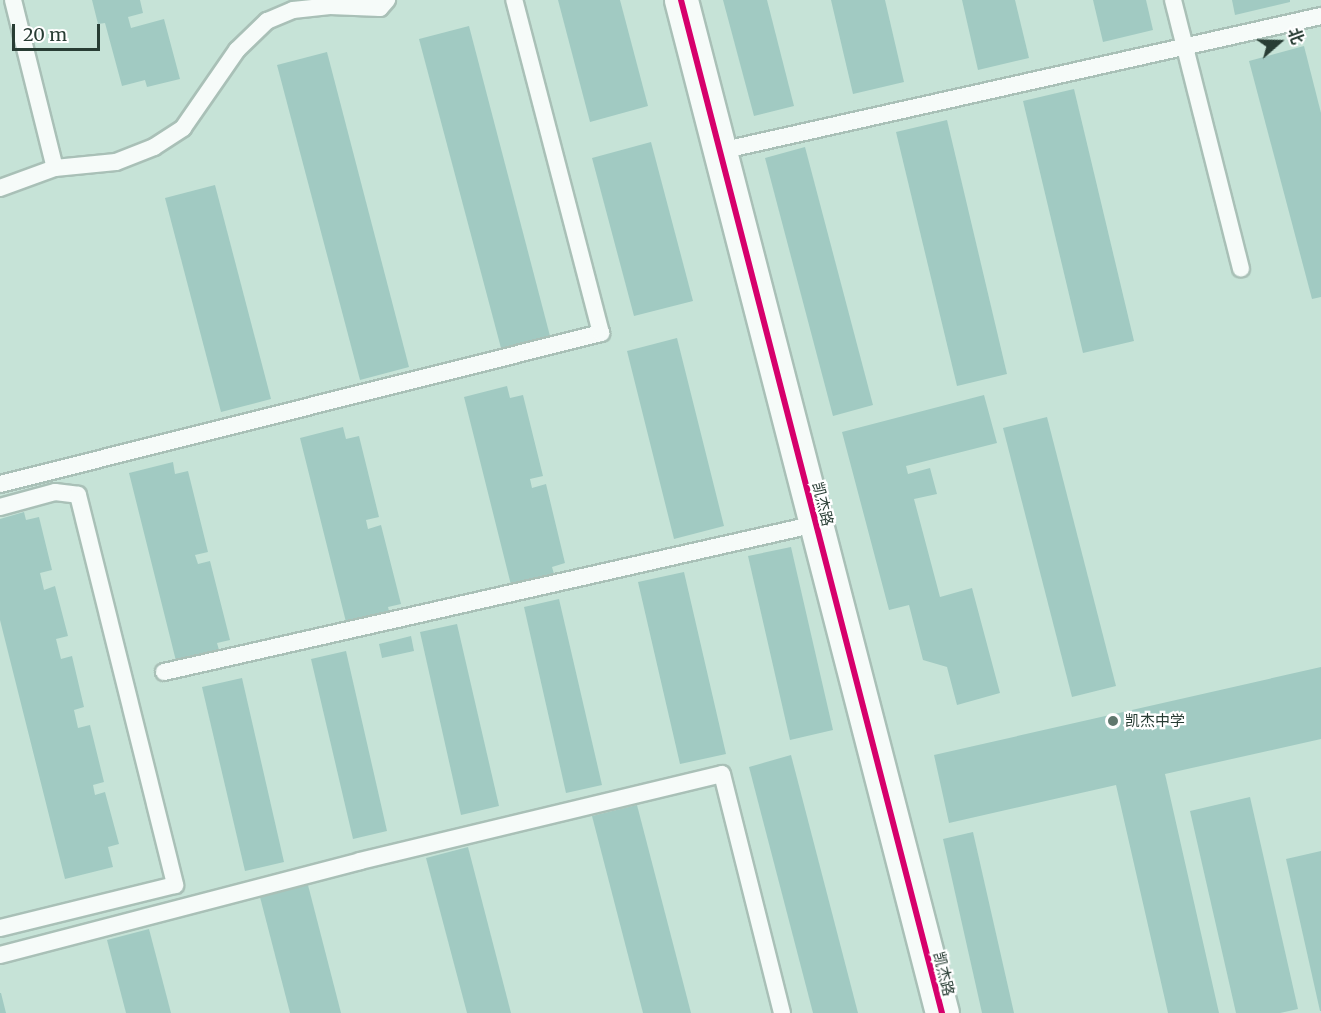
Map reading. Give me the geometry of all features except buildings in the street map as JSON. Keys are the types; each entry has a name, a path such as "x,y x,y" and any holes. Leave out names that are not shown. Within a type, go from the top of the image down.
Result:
{"street":[{"name":"凯杰路","path":"681,0 942,1013"}],"lane":[{"path":"13,0 55,168"},
{"path":"0,188 55,168 116,162 154,147 183,128 237,50 267,21 292,10 330,6 380,9 387,0"},
{"path":"0,484 601,333 514,0"},
{"path":"1173,0 1242,269"},
{"path":"720,151 1321,16"},
{"path":"0,507 55,492 78,495 175,885 0,928"},
{"path":"164,672 816,524"},
{"path":"0,956 360,861 722,774 782,1013"}],"cycle path":[{"path":"681,0 942,1013"}],"place":[{"name":"凯杰中学","path":"1113,721"}]}
